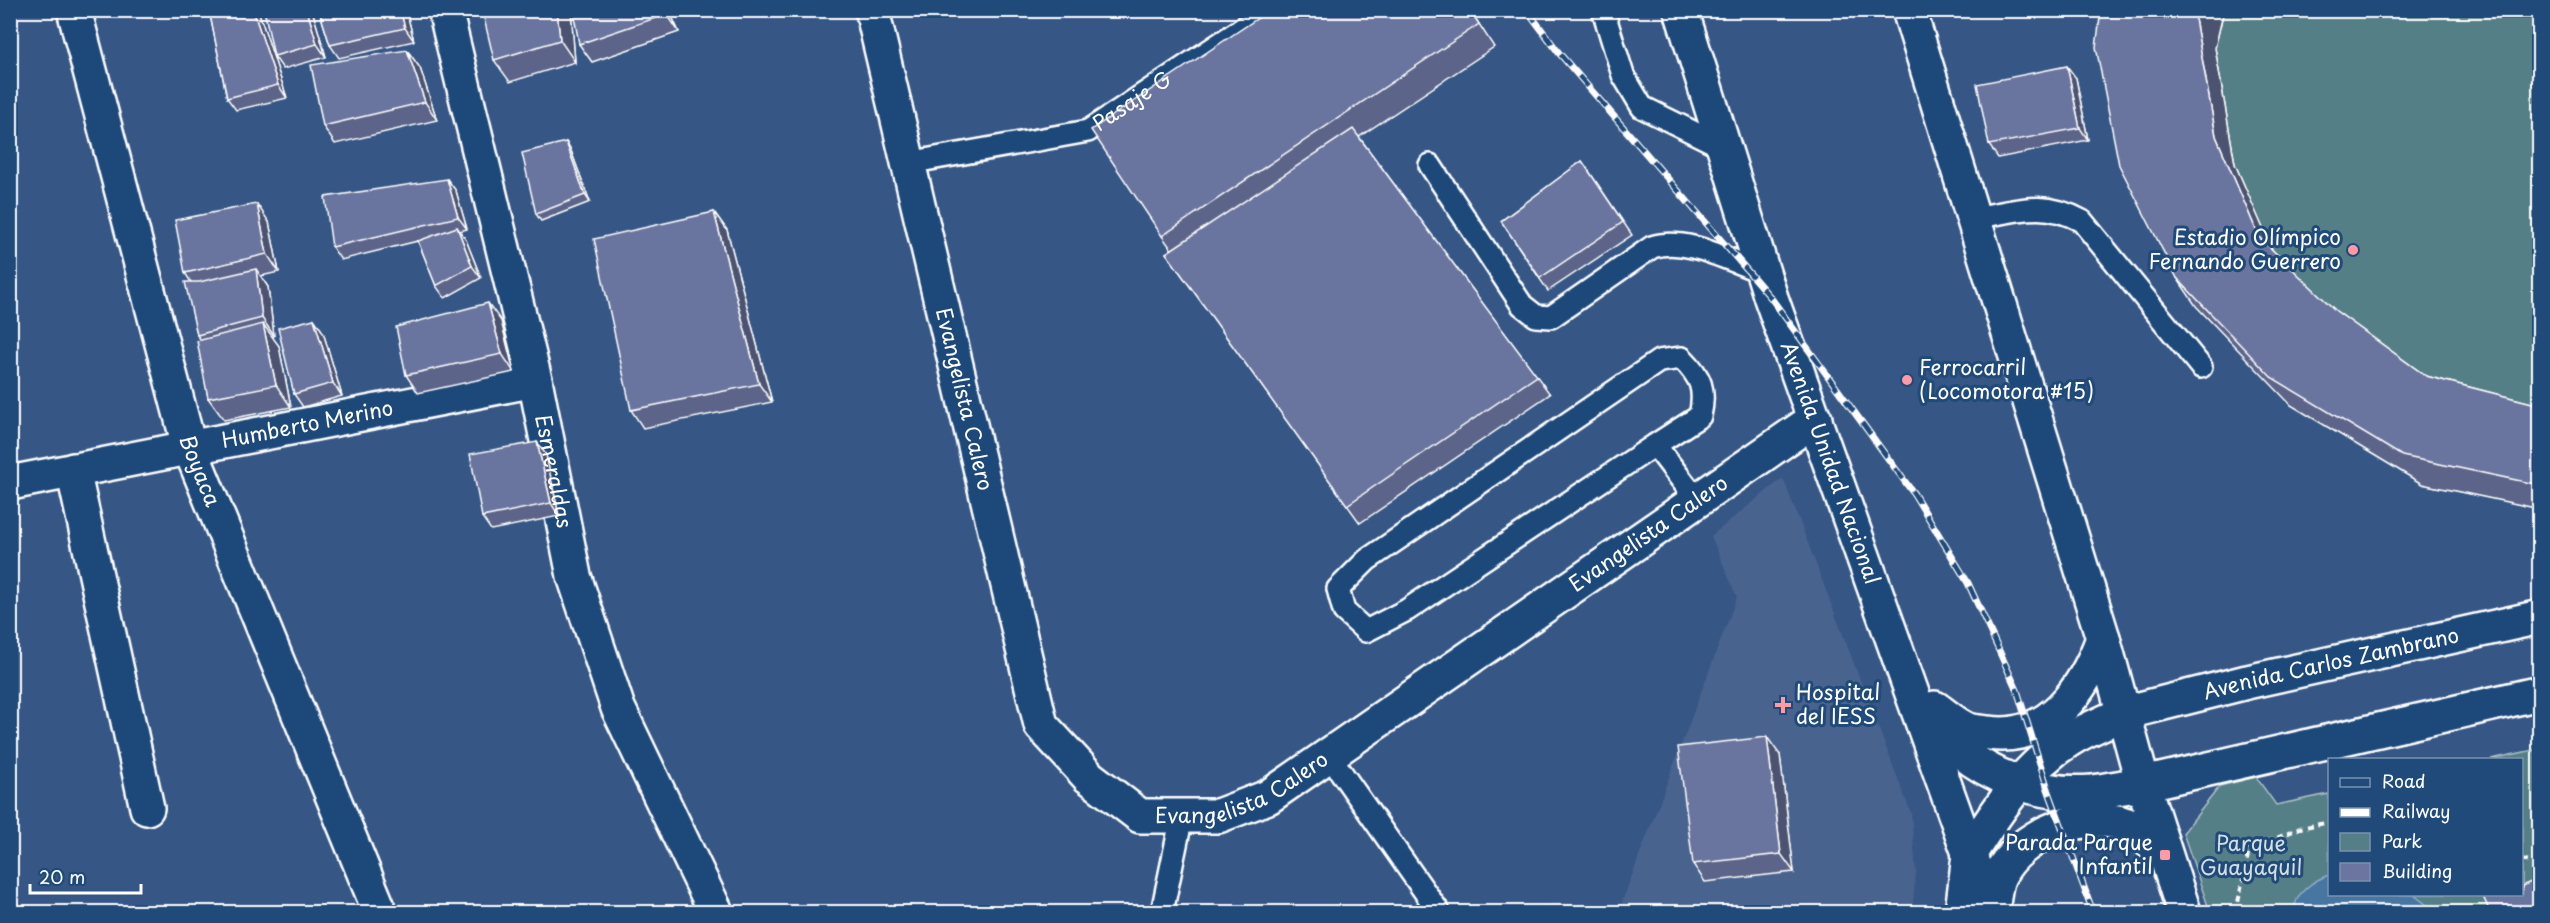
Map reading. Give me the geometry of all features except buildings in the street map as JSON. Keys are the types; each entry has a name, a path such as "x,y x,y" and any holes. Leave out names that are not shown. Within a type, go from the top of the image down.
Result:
{"street":[{"name":"Boyaca","path":"74,10 189,446 380,912"},
{"name":"Esmeraldas","path":"445,10 535,380 574,576 614,697 716,912"},
{"name":"Evangelista Calero","path":"872,10 1041,725 1089,777 1140,816 1218,816 1269,797 1815,419"},
{"name":"Avenida Unidad Nacional","path":"1681,10 1763,272 1991,912"},
{"path":"1909,10 2103,638 2143,784 2184,912"},
{"name":"Humberto Merino","path":"10,483 189,446 535,380"},
{"path":"73,470 147,808"},
{"name":"Avenida Carlos Zambrano","path":"1969,855 2002,803 2019,784 2069,740 2124,713 2247,682 2540,617"},
{"path":"1900,661 1933,706 1967,730 2006,735 2048,721 2077,693 2093,665 2103,638"},
{"path":"1900,661 1933,720 1957,748 1993,773 2019,784 2090,792 2143,784 2540,693"},
{"path":"1991,912 1998,877 2020,848 2063,824 2097,819 2133,828 2165,855"},
{"path":"1962,912 1969,855"}],"lane":[{"name":"Pasaje G","path":"908,163 1088,131 1269,10"},
{"path":"1603,10 1623,75 1642,106 1724,147"},
{"path":"1430,165 1522,305 1536,316 1551,317 1652,247 1667,242 1685,245 1763,272"},
{"path":"1974,218 2044,207 2064,210 2082,221 2201,367"},
{"path":"1682,358 1698,373 1704,398 1700,416 1655,445 1407,610 1366,631 1344,611 1338,589 1367,560 1659,361 1682,358"},
{"path":"1655,445 1697,500"},
{"path":"1329,755 1440,912"},
{"path":"1162,912 1182,816"}],"path":[{"path":"2236,912 2249,850 2300,828 2328,822"},
{"path":"2523,860 2540,865"}],"shaded area":[{"name":"Hospital del IESS","path":"1783,478 1911,813 1916,872 1912,912 1535,912 1541,905 1561,903 1619,910 1737,597 1711,536"},
{"path":"2328,875 2328,896 2415,896 2436,912 2294,912 2301,893 2317,880"}],"green space":[{"name":"Estadio Olímpico Fernando Guerrero","path":"2125,11 2539,11 2539,508 2422,484 2291,405"},
{"name":"Parque Guayaquil","path":"2539,749 2539,912 2210,912 2183,833 2220,786 2256,777 2276,805 2328,794 2328,896 2523,896 2523,758 2496,758"}],"railway":[{"path":"1527,10 1559,53 1771,298 1914,494 1968,583 2017,690 2048,789 2093,912"}],"place":[{"name":"Estadio Olímpico Fernando Guerrero","path":"2353,250"},
{"name":"Ferrocarril (Locomotora #15)","path":"1907,380"},
{"name":"Hospital del IESS","path":"1783,705"},
{"name":"Parada Parque Infantil","path":"2165,855"}]}
